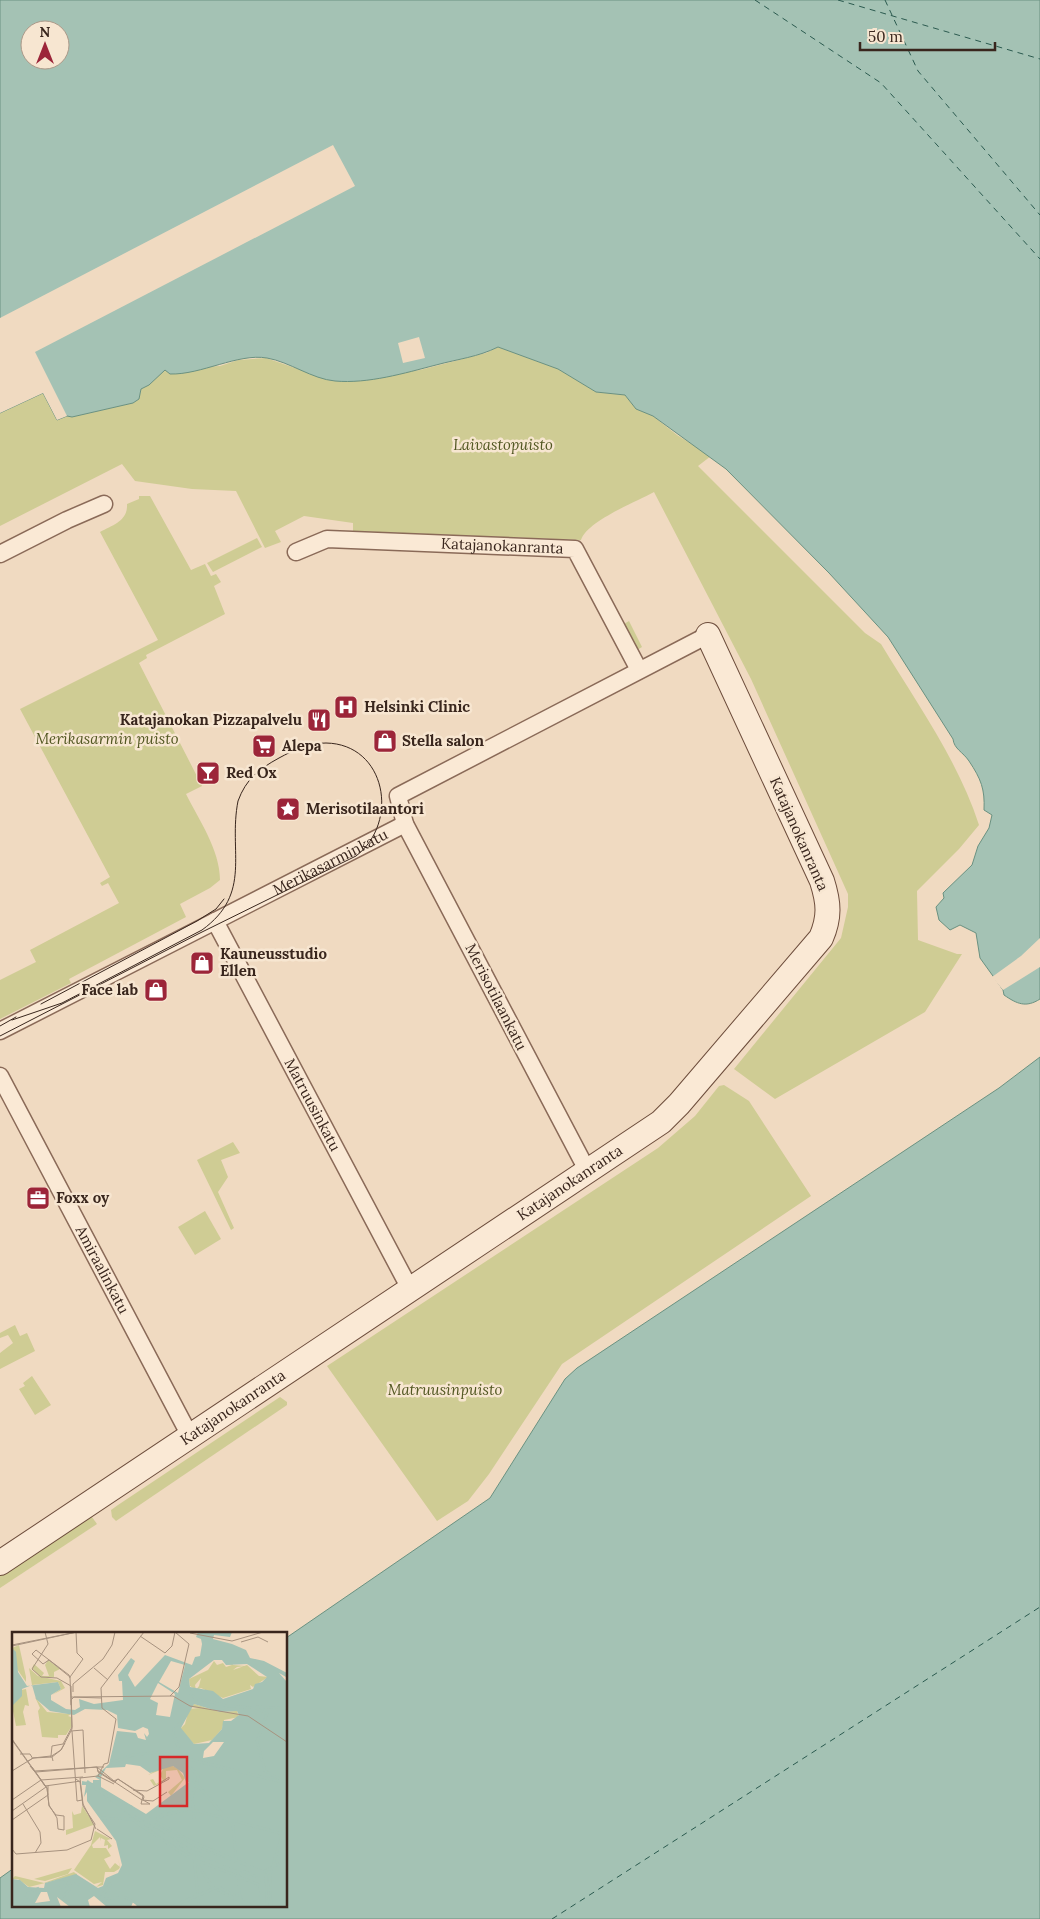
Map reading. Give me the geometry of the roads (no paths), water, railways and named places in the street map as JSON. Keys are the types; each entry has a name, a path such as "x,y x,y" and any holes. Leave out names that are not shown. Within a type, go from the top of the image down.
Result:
{"street":[{"path":"0,554 67,520 104,504"},
{"name":"Katajanokanranta","path":"296,552 327,539 575,549 639,670"},
{"name":"Katajanokanranta","path":"0,1563 655,1126 679,1104 821,938 828,921 829,910 822,881 708,634"},
{"name":"Merikasarminkatu","path":"0,1031 405,824 398,796 708,634"},
{"name":"Merisotilaankatu","path":"405,824 587,1170"},
{"name":"Matruusinkatu","path":"215,920 410,1289"},
{"name":"Amiraalinkatu","path":"0,1076 190,1436"}],"tram line":[{"path":"0,1036 198,934 356,856 370,841 378,824 382,806 380,787 373,770 362,756 346,747 326,743 313,744 301,748 265,766 249,781 238,801 233,886 228,901 218,916 202,930 62,1003 12,1020"},
{"path":"41,1004 197,921 216,909 224,899"},
{"path":"0,1026 16,1017"}],"place":[{"name":"Helsinki Clinic","path":"346,707"},
{"name":"Katajanokan Pizzapalvelu","path":"319,720"},
{"name":"Stella salon","path":"385,741"},
{"name":"Alepa","path":"264,746"},
{"name":"Red Ox","path":"208,773"},
{"name":"Merisotilaantori","path":"288,809"},
{"name":"Kauneusstudio Ellen","path":"202,963"},
{"name":"Face lab","path":"156,990"},
{"name":"Foxx oy","path":"38,1198"}],"park label":[{"name":"Laivastopuisto","path":"503,445"},
{"name":"Merikasarmin puisto","path":"107,739"},
{"name":"Matruusinpuisto","path":"445,1390"}]}
